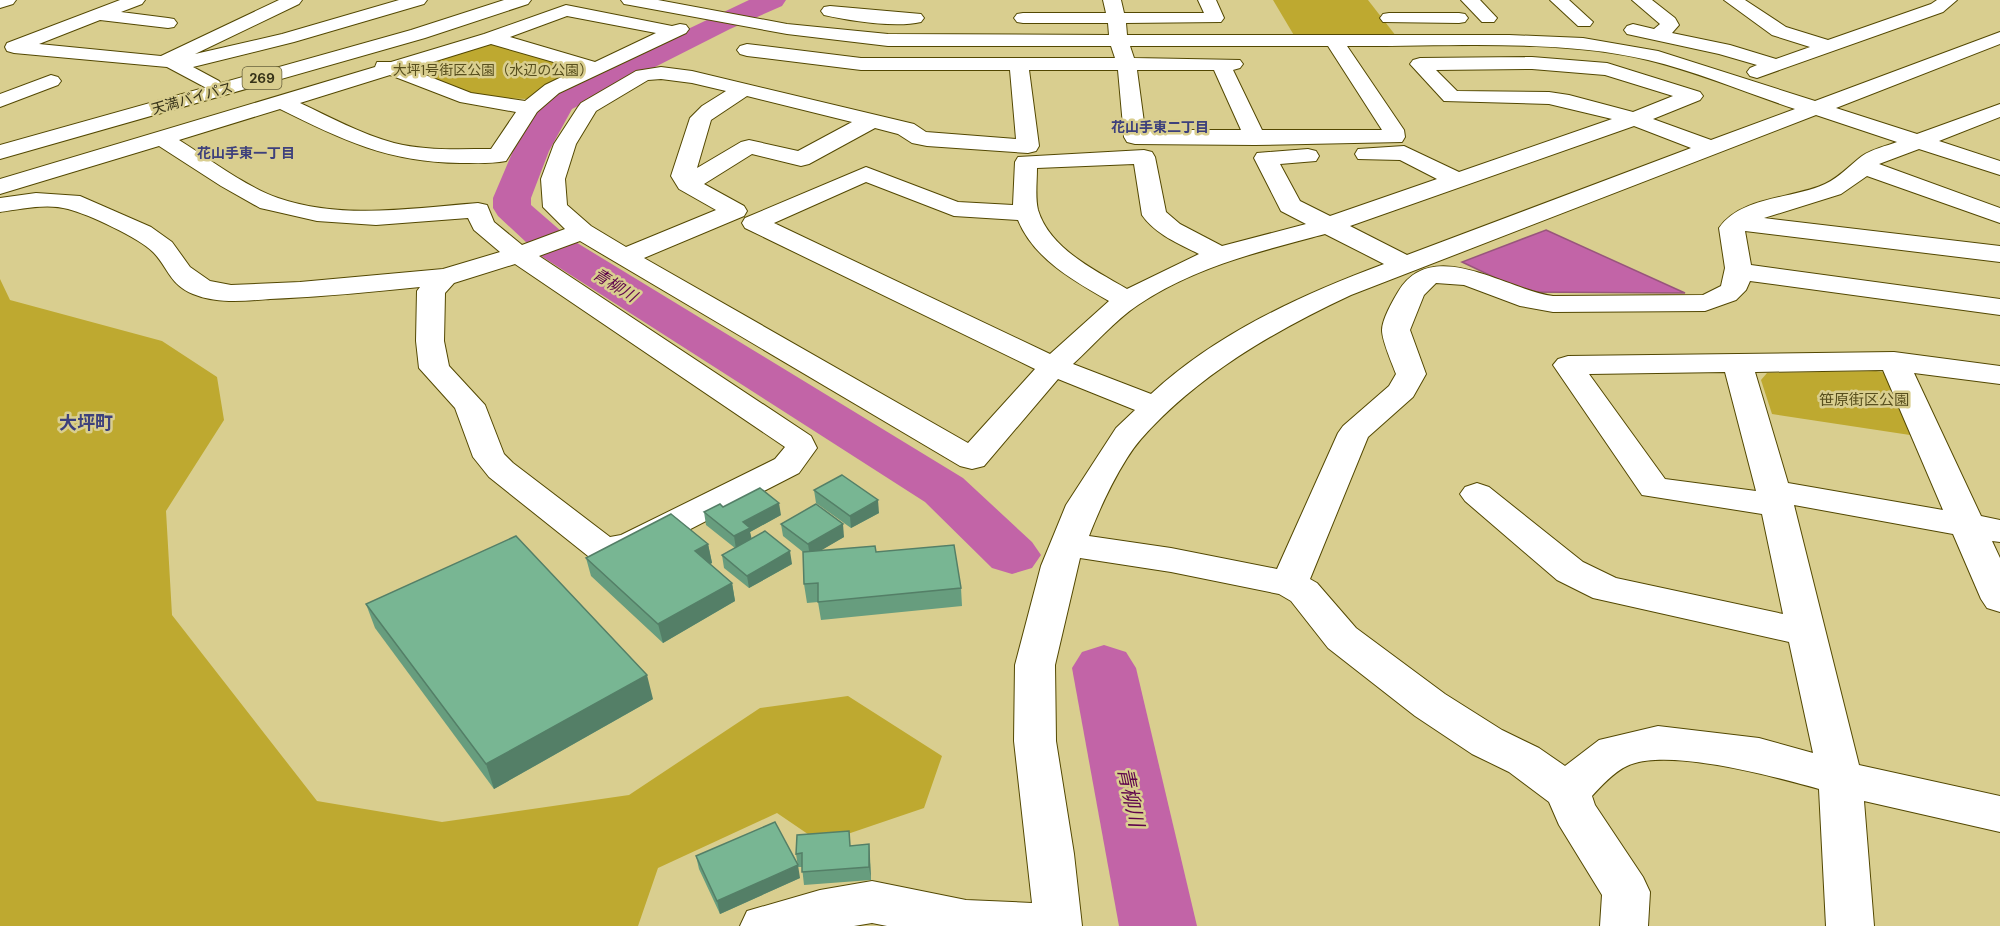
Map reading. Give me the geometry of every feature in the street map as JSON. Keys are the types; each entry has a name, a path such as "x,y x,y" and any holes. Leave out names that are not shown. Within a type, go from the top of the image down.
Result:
{"main road":[{"path":"0,3 6,0"},
{"path":"7,50 136,0"},
{"path":"285,0 292,0"},
{"path":"7,50 164,62 292,0"},
{"path":"212,85 175,65 287,38 418,0"},
{"name":"天満バイパス","path":"0,143 408,30 499,0"},
{"name":"天満バイパス","path":"0,152 349,54 480,15 522,0"},
{"path":"630,0 787,30 888,40 1509,41 1583,44 1651,56 2000,168"},
{"path":"280,101 381,146 400,151 434,155 498,156 529,108 552,89 740,0"},
{"path":"692,77 787,30 859,0"},
{"path":"1016,12 1114,9 1215,18 1207,0"},
{"path":"1377,0 1389,18 1411,41"},
{"path":"1470,0 1488,18"},
{"path":"1559,0 1599,24"},
{"path":"1641,0 1669,22 1667,30 1658,35"},
{"path":"1733,0 1779,31 1830,47"},
{"path":"1733,81 1900,22 1937,8 1948,0"},
{"path":"351,5 369,15"},
{"path":"1114,9 1119,41 1127,64 1135,137 1394,137 1393,130 1334,42"},
{"path":"0,187 490,38 566,10 674,32"},
{"path":"830,11 887,18 931,18"},
{"path":"98,14 168,23"},
{"path":"1389,18 1508,19"},
{"path":"1551,20 1599,24 1658,35 1723,49 1777,66"},
{"path":"1900,22 1923,29"},
{"path":"1946,36 1990,42"},
{"path":"490,38 596,68"},
{"path":"764,926 819,911 872,902 966,921 1056,926 1051,854 1035,741 1035,665 1059,566 1083,504 1127,435 1188,379 1247,337 1288,314 1341,289 1709,147 1990,42"},
{"path":"747,50 861,64 1256,64"},
{"path":"349,54 467,98 529,108"},
{"path":"1019,65 1028,146 920,138 906,129 692,77 661,73 643,75 588,107 565,144 553,179 555,207 582,231 624,257 972,459 1053,367 1127,300 1171,276 1219,255 1329,225 1634,119 1693,96 1625,73 1588,66 1532,63 1420,64 1451,97 1549,98 1569,101 1634,119 1709,147"},
{"path":"1221,64 1255,138"},
{"path":"1324,64 1347,64"},
{"path":"0,101 51,81"},
{"path":"624,257 735,212 687,184 683,176 701,118 709,110 743,90"},
{"path":"1289,584 1354,434 1402,391 1411,374 1396,330 1407,300 1419,283 1434,274 1458,275 1530,300 1553,304 1706,303 1724,296 1733,289 1738,271 1732,228 1739,223 1755,213 1833,189 1865,167 1872,159 1917,140 1994,117"},
{"path":"687,184 749,147 801,159 871,121"},
{"path":"160,137 228,181 269,203 317,214 376,219 478,210 483,225 519,255 800,442 801,448 787,466 633,544 614,549 601,548 501,470 489,457 469,405 434,368 430,341 431,291 445,277"},
{"path":"1405,264 1290,206 1265,158 1404,153 1456,180"},
{"path":"1127,300 1067,264 1040,236 1026,213 1026,162 1144,157 1154,214 1171,229 1219,255"},
{"path":"1865,167 2000,216"},
{"path":"1026,213 954,210 866,174 754,223 1053,367 1156,406"},
{"path":"0,205 36,200 70,201 142,232 163,247 180,273 202,288 215,291 291,291 445,277 519,255 582,231"},
{"path":"1739,223 2000,254"},
{"path":"1738,271 2000,307"},
{"path":"1894,361 2000,599"},
{"path":"2000,375 1894,361 1568,365 1654,488 1775,498 1965,524 2000,531"},
{"path":"1737,362 1775,498 1840,777 1850,926"},
{"path":"1477,494 1570,571 1606,589 1805,632"},
{"path":"1068,544 1171,560 1289,584 1304,592 1342,638 1430,705 1487,742 1524,759 1568,792 1575,812 1626,892 1624,926"},
{"path":"1568,792 1586,773 1614,752 1658,742 1759,755 1840,777 2000,814"}],"green space":[{"path":"1273,0 1368,0 1396,36 1295,37"},
{"name":"大坪1号街区公園（水辺の公園）","path":"491,41 585,68 528,99 477,97 401,67"},
{"path":"0,279 10,300 162,341 217,377 224,420 166,511 172,615 317,801 442,822 629,795 760,708 848,696 942,756 924,808 821,843 777,813 658,868 638,926 0,926"},
{"name":"笹原街区公園","path":"1876,371 1886,373 1910,435 1772,414 1761,380 1767,373"}],"shaded area":[{"path":"1546,230 1685,293 1525,292 1462,262"}],"building":[{"path":"842,475 878,500 850,516 814,490"},
{"path":"760,488 779,503 743,522 750,528 734,536 704,512 720,504 723,507"},
{"path":"816,504 843,524 808,544 781,524"},
{"path":"671,514 708,544 695,551 732,583 658,624 586,558"},
{"path":"765,531 790,551 747,576 722,555"},
{"path":"516,536 647,675 486,764 366,604"},
{"path":"954,545 961,588 818,602 818,583 804,584 803,552 875,546 876,552"},
{"path":"775,822 798,865 717,901 696,856"},
{"path":"849,831 850,846 869,844 869,867 802,872 802,853 796,854 797,835"}],"waterway":[{"name":"青柳川","path":"772,0 720,23 559,103 531,151 512,198 512,208 555,247 944,490 1012,555"},
{"name":"青柳川","path":"1104,668 1158,926"}],"district":[{"name":"花山手東二丁目","path":"1160,127"},
{"name":"花山手東一丁目","path":"246,153"},
{"name":"大坪町","path":"86,423"}]}
